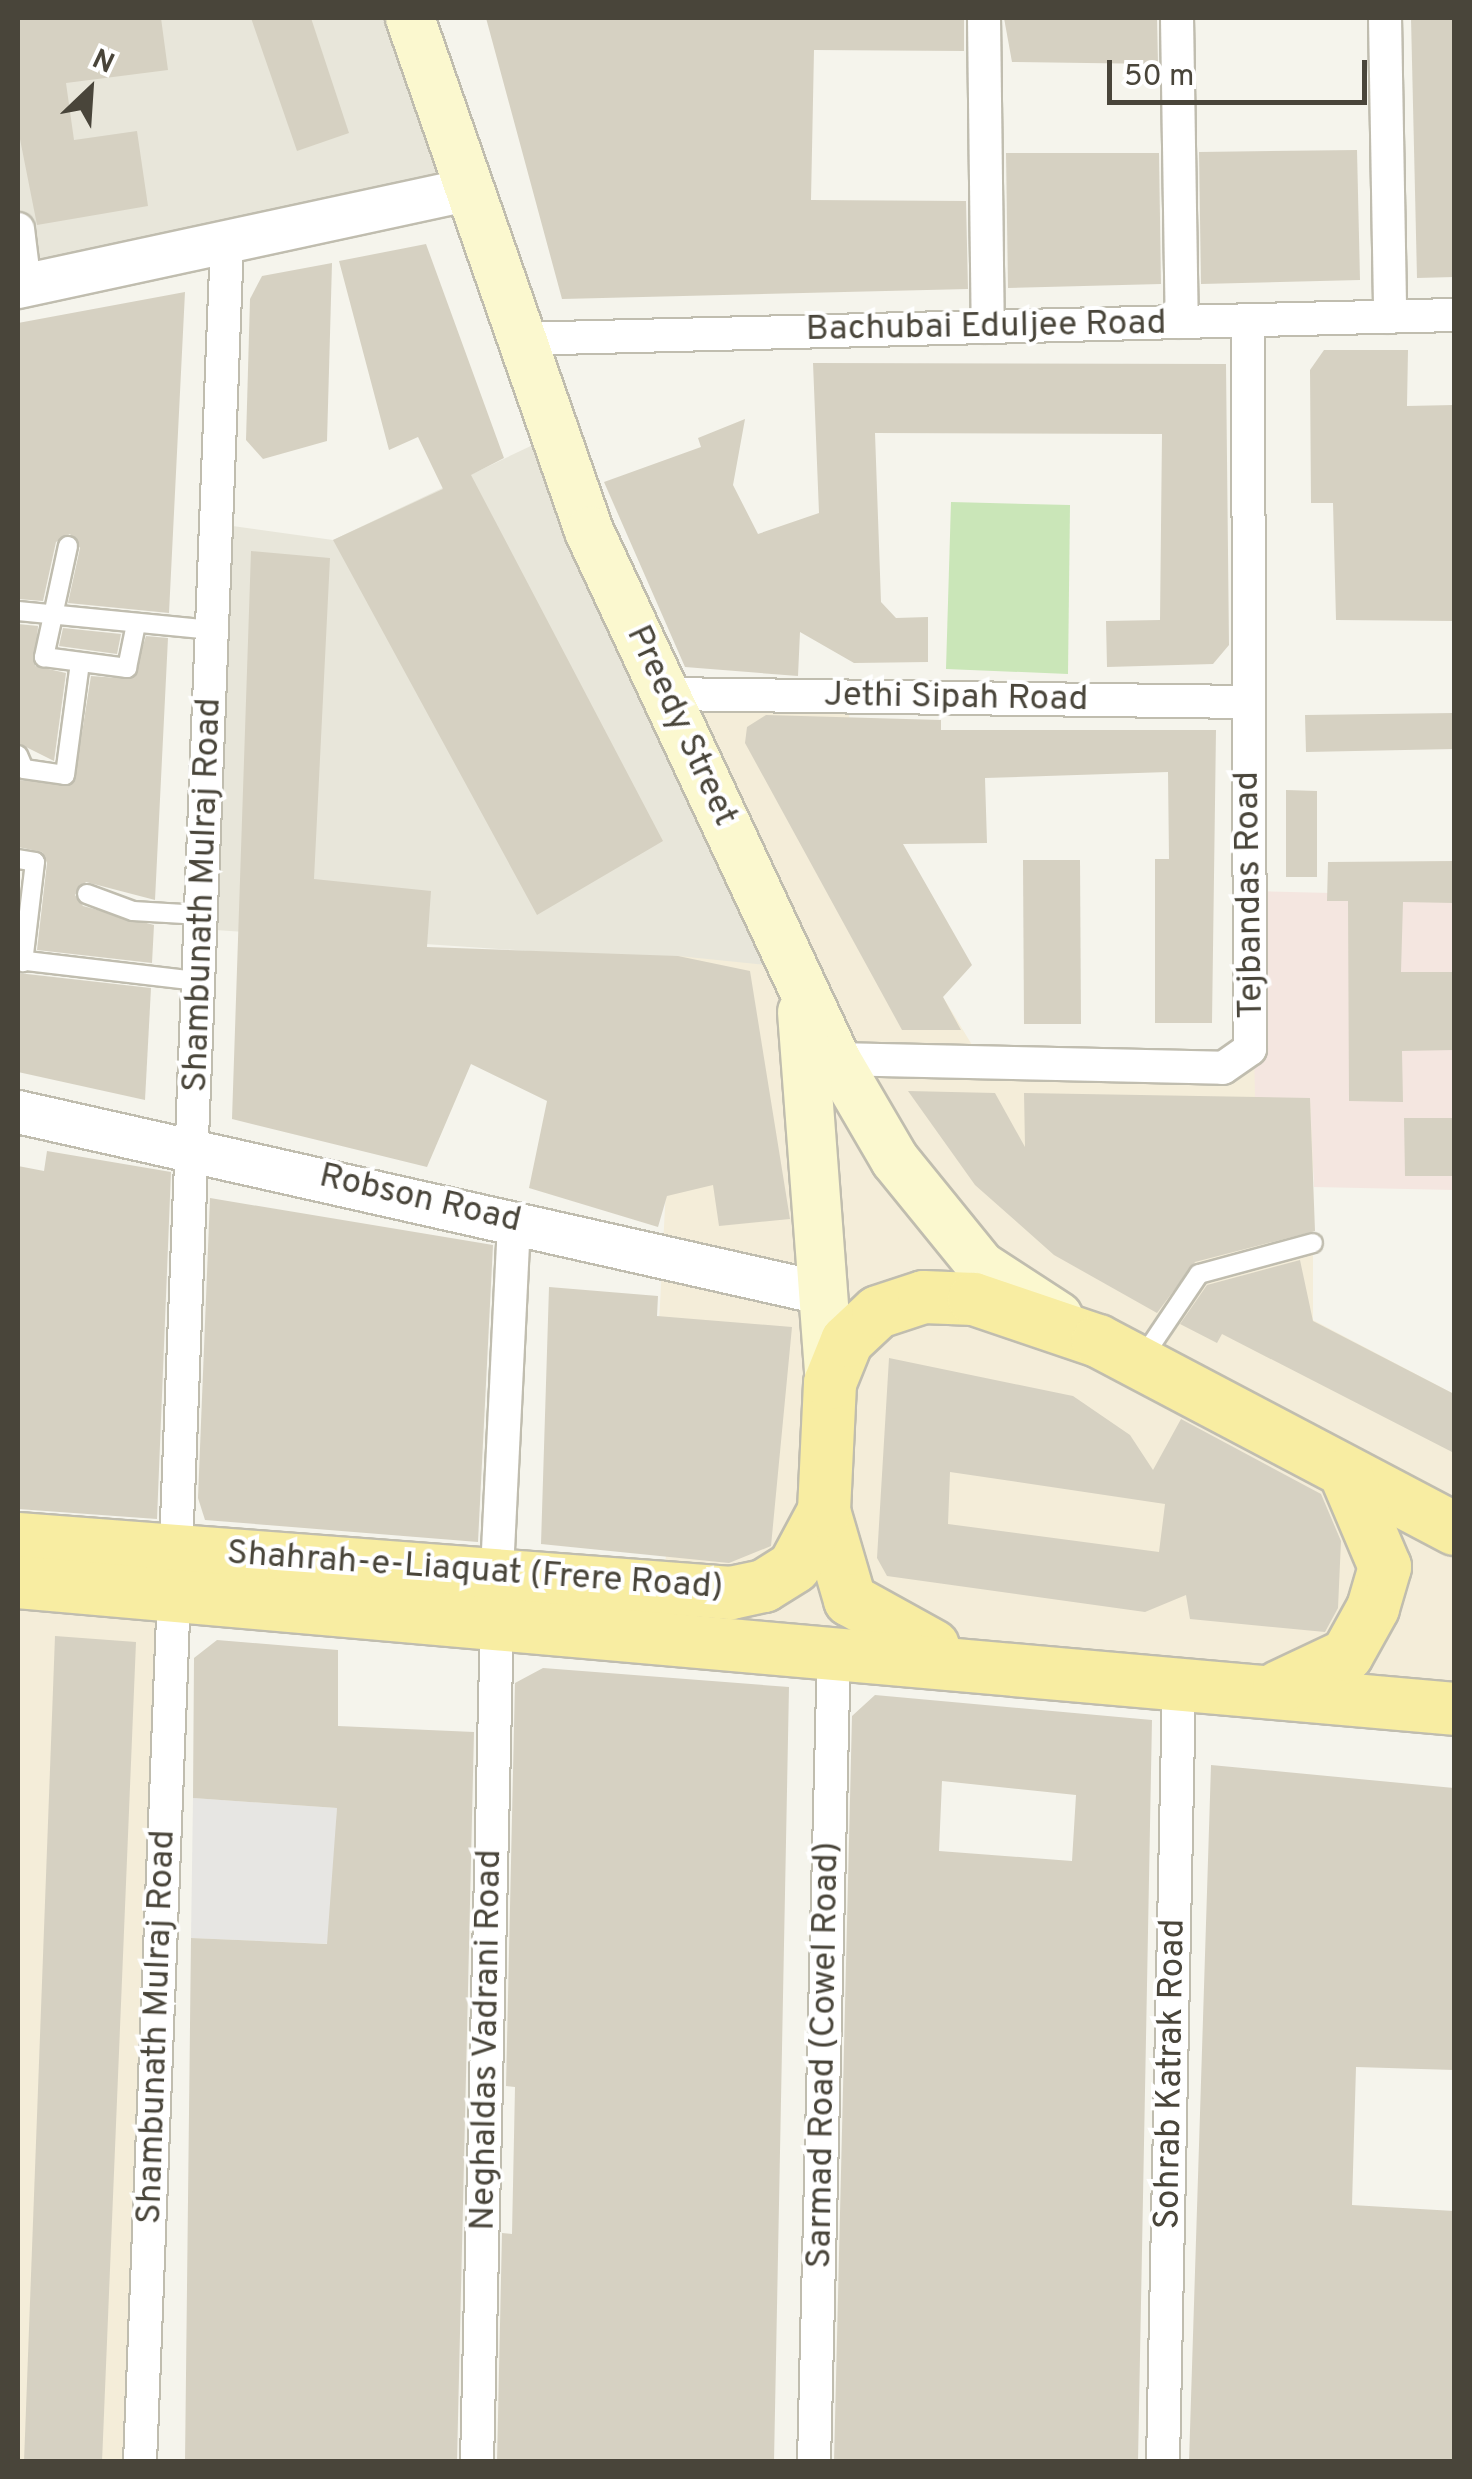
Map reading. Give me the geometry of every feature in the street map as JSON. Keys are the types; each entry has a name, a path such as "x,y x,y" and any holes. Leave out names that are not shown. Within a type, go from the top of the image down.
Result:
{"main road":[{"name":"Preedy Street","path":"410,18 465,190 590,530 798,969 836,1059 896,1160 981,1266 1119,1352"},
{"path":"798,969 820,1293 830,1383"},
{"name":"Shahrah-e-Liaquat (Frere Road)","path":"497,1595 731,1593 794,1567 824,1511 830,1383 857,1331 878,1312 924,1297 974,1300 1119,1352 1454,1529"},
{"path":"1279,1687 1347,1655 1373,1608 1384,1567 1346,1475"},
{"path":"824,1511 850,1600 886,1628 1061,1676"},
{"name":"Shahrah-e-Liaquat (Frere Road)","path":"18,1538 175,1569 497,1595 834,1648 1061,1676 1179,1686 1279,1687 1454,1709"},
{"name":"Shahrah-e-Liaquat (Frere Road)","path":"18,1582 175,1569"}],"street":[{"path":"984,18 988,327"},
{"path":"1177,18 1182,322"},
{"path":"1384,18 1390,317"},
{"path":"18,229 21,286 465,190"},
{"name":"Shambunath Mulraj Road","path":"140,2462 175,1569 196,1147 200,916 228,242"},
{"name":"Bachubai Eduljee Road","path":"518,339 1454,315"},
{"name":"Tejbandas Road","path":"836,1059 1240,1063 1254,1023 1247,702 1248,320"},
{"name":"Jethi Sipah Road","path":"665,694 1247,702"},
{"name":"Robson Road","path":"18,1112 196,1147 820,1293"},
{"name":"Neghaldas Vadrani Road","path":"477,2462 497,1595 514,1221"},
{"name":"Sarmad Road (Cowel Road)","path":"814,2462 834,1648"},
{"name":"Sohrab Katrak Road","path":"1163,2462 1179,1686"}],"lane":[{"path":"68,546 44,658 128,668 136,624"},
{"path":"18,611 212,630"},
{"path":"20,769 65,775 80,662"},
{"path":"18,860 35,862 20,961 198,981"},
{"path":"87,894 121,908 200,916"},
{"path":"1119,1352 1198,1274 1313,1243"}],"shaded area":[{"path":"18,18 410,18 464,191 18,287"},
{"path":"554,435 798,969 200,929 218,524 333,540"},
{"path":"665,694 848,697 858,857 983,1063 1313,1061 1313,1320 1454,1394 1454,1725 660,1633 676,1423 654,1420 678,956 797,968"},
{"path":"1251,891 1454,896 1454,1190 1314,1187 1310,1099 1255,1098"},
{"path":"18,1582 174,1591 141,2461 18,2461"},
{"path":"193,1798 337,1808 332,1944 191,1938"}],"green space":[{"path":"951,502 1070,505 1068,674 946,669"}],"building":[{"path":"18,18 161,18 168,70 66,83 74,140 137,131 148,206 37,225 18,129"},
{"path":"251,18 311,18 349,133 297,151"},
{"path":"486,18 964,18 964,51 814,50 811,200 966,201 968,289 562,299"},
{"path":"1004,18 1157,18 1158,64 1012,62"},
{"path":"1411,18 1454,18 1454,277 1417,278"},
{"path":"1357,150 1360,280 1201,284 1199,152"},
{"path":"1006,153 1159,153 1161,284 1008,288"},
{"path":"426,244 504,458 471,475 663,841 537,915 333,540 443,489 418,437 389,450 339,261"},
{"path":"332,263 327,441 263,459 246,440 250,299 262,276"},
{"path":"185,292 169,613 68,603 80,548 70,534 56,542 43,601 18,599 18,323"},
{"path":"1324,350 1408,350 1407,406 1454,405 1454,621 1336,620 1333,503 1311,503 1310,370"},
{"path":"813,363 1226,364 1229,645 1213,664 1107,667 1106,621 1160,620 1162,434 875,433 881,602 896,618 928,617 928,662 854,663 800,632 798,676 685,667 604,482 701,447 698,438 745,419 733,485 758,534 819,513"},
{"path":"251,551 330,558 314,879 431,891 427,947 678,956 750,971 790,1219 719,1226 713,1185 667,1196 658,1227 529,1188 547,1101 471,1064 427,1167 232,1119"},
{"path":"18,624 38,626 35,666 66,673 54,761 18,743"},
{"path":"63,628 121,634 117,654 59,646"},
{"path":"146,636 168,638 155,900 86,882 75,895 83,906 154,925 152,963 37,950 47,863 42,852 18,847 18,780 74,783 91,676 132,679"},
{"path":"1454,713 1454,749 1306,752 1305,715"},
{"path":"766,715 941,720 941,730 1216,730 1212,1023 1155,1023 1155,859 1169,859 1168,772 985,778 987,843 903,844 972,965 943,997 961,1030 902,1030 745,743 747,727"},
{"path":"1286,790 1317,791 1317,877 1286,877"},
{"path":"1023,860 1080,860 1081,1024 1024,1024"},
{"path":"1454,861 1454,903 1403,902 1401,972 1454,972 1454,1050 1402,1051 1403,1102 1349,1101 1348,901 1327,901 1328,862"},
{"path":"18,973 151,988 145,1100 18,1072"},
{"path":"908,1091 995,1093 1025,1147 1024,1093 1310,1098 1315,1231 1195,1262 1157,1313 1054,1255 975,1185"},
{"path":"1404,1118 1454,1118 1454,1176 1405,1176"},
{"path":"47,1151 171,1172 157,1519 18,1509 18,1166 44,1171"},
{"path":"210,1198 493,1245 478,1542 205,1520 198,1498"},
{"path":"1300,1260 1313,1321 1454,1394 1454,1453 1222,1334 1217,1343 1180,1324 1207,1285"},
{"path":"549,1287 658,1296 657,1316 792,1327 771,1546 729,1563 541,1544"},
{"path":"889,1358 1073,1396 1130,1435 1153,1470 1181,1419 1321,1494 1341,1541 1338,1608 1325,1632 1190,1619 1186,1595 1145,1612 887,1576 877,1558","holes":["950,1472 1165,1504 1159,1552 948,1524"]},
{"path":"55,1636 136,1642 102,2462 24,2462"},
{"path":"217,1640 338,1650 338,1726 474,1732 457,2462 185,2462 191,1938 327,1944 337,1808 193,1798 194,1658"},
{"path":"543,1668 789,1687 774,2462 497,2462 502,2233 512,2234 515,2087 506,2086 515,1683"},
{"path":"875,1695 1152,1720 1138,2462 834,2462 852,1716","holes":["942,1781 1076,1795 1072,1861 939,1851"]},
{"path":"1211,1765 1454,1788 1454,2070 1356,2067 1352,2205 1454,2211 1454,2462 1189,2462"}]}
